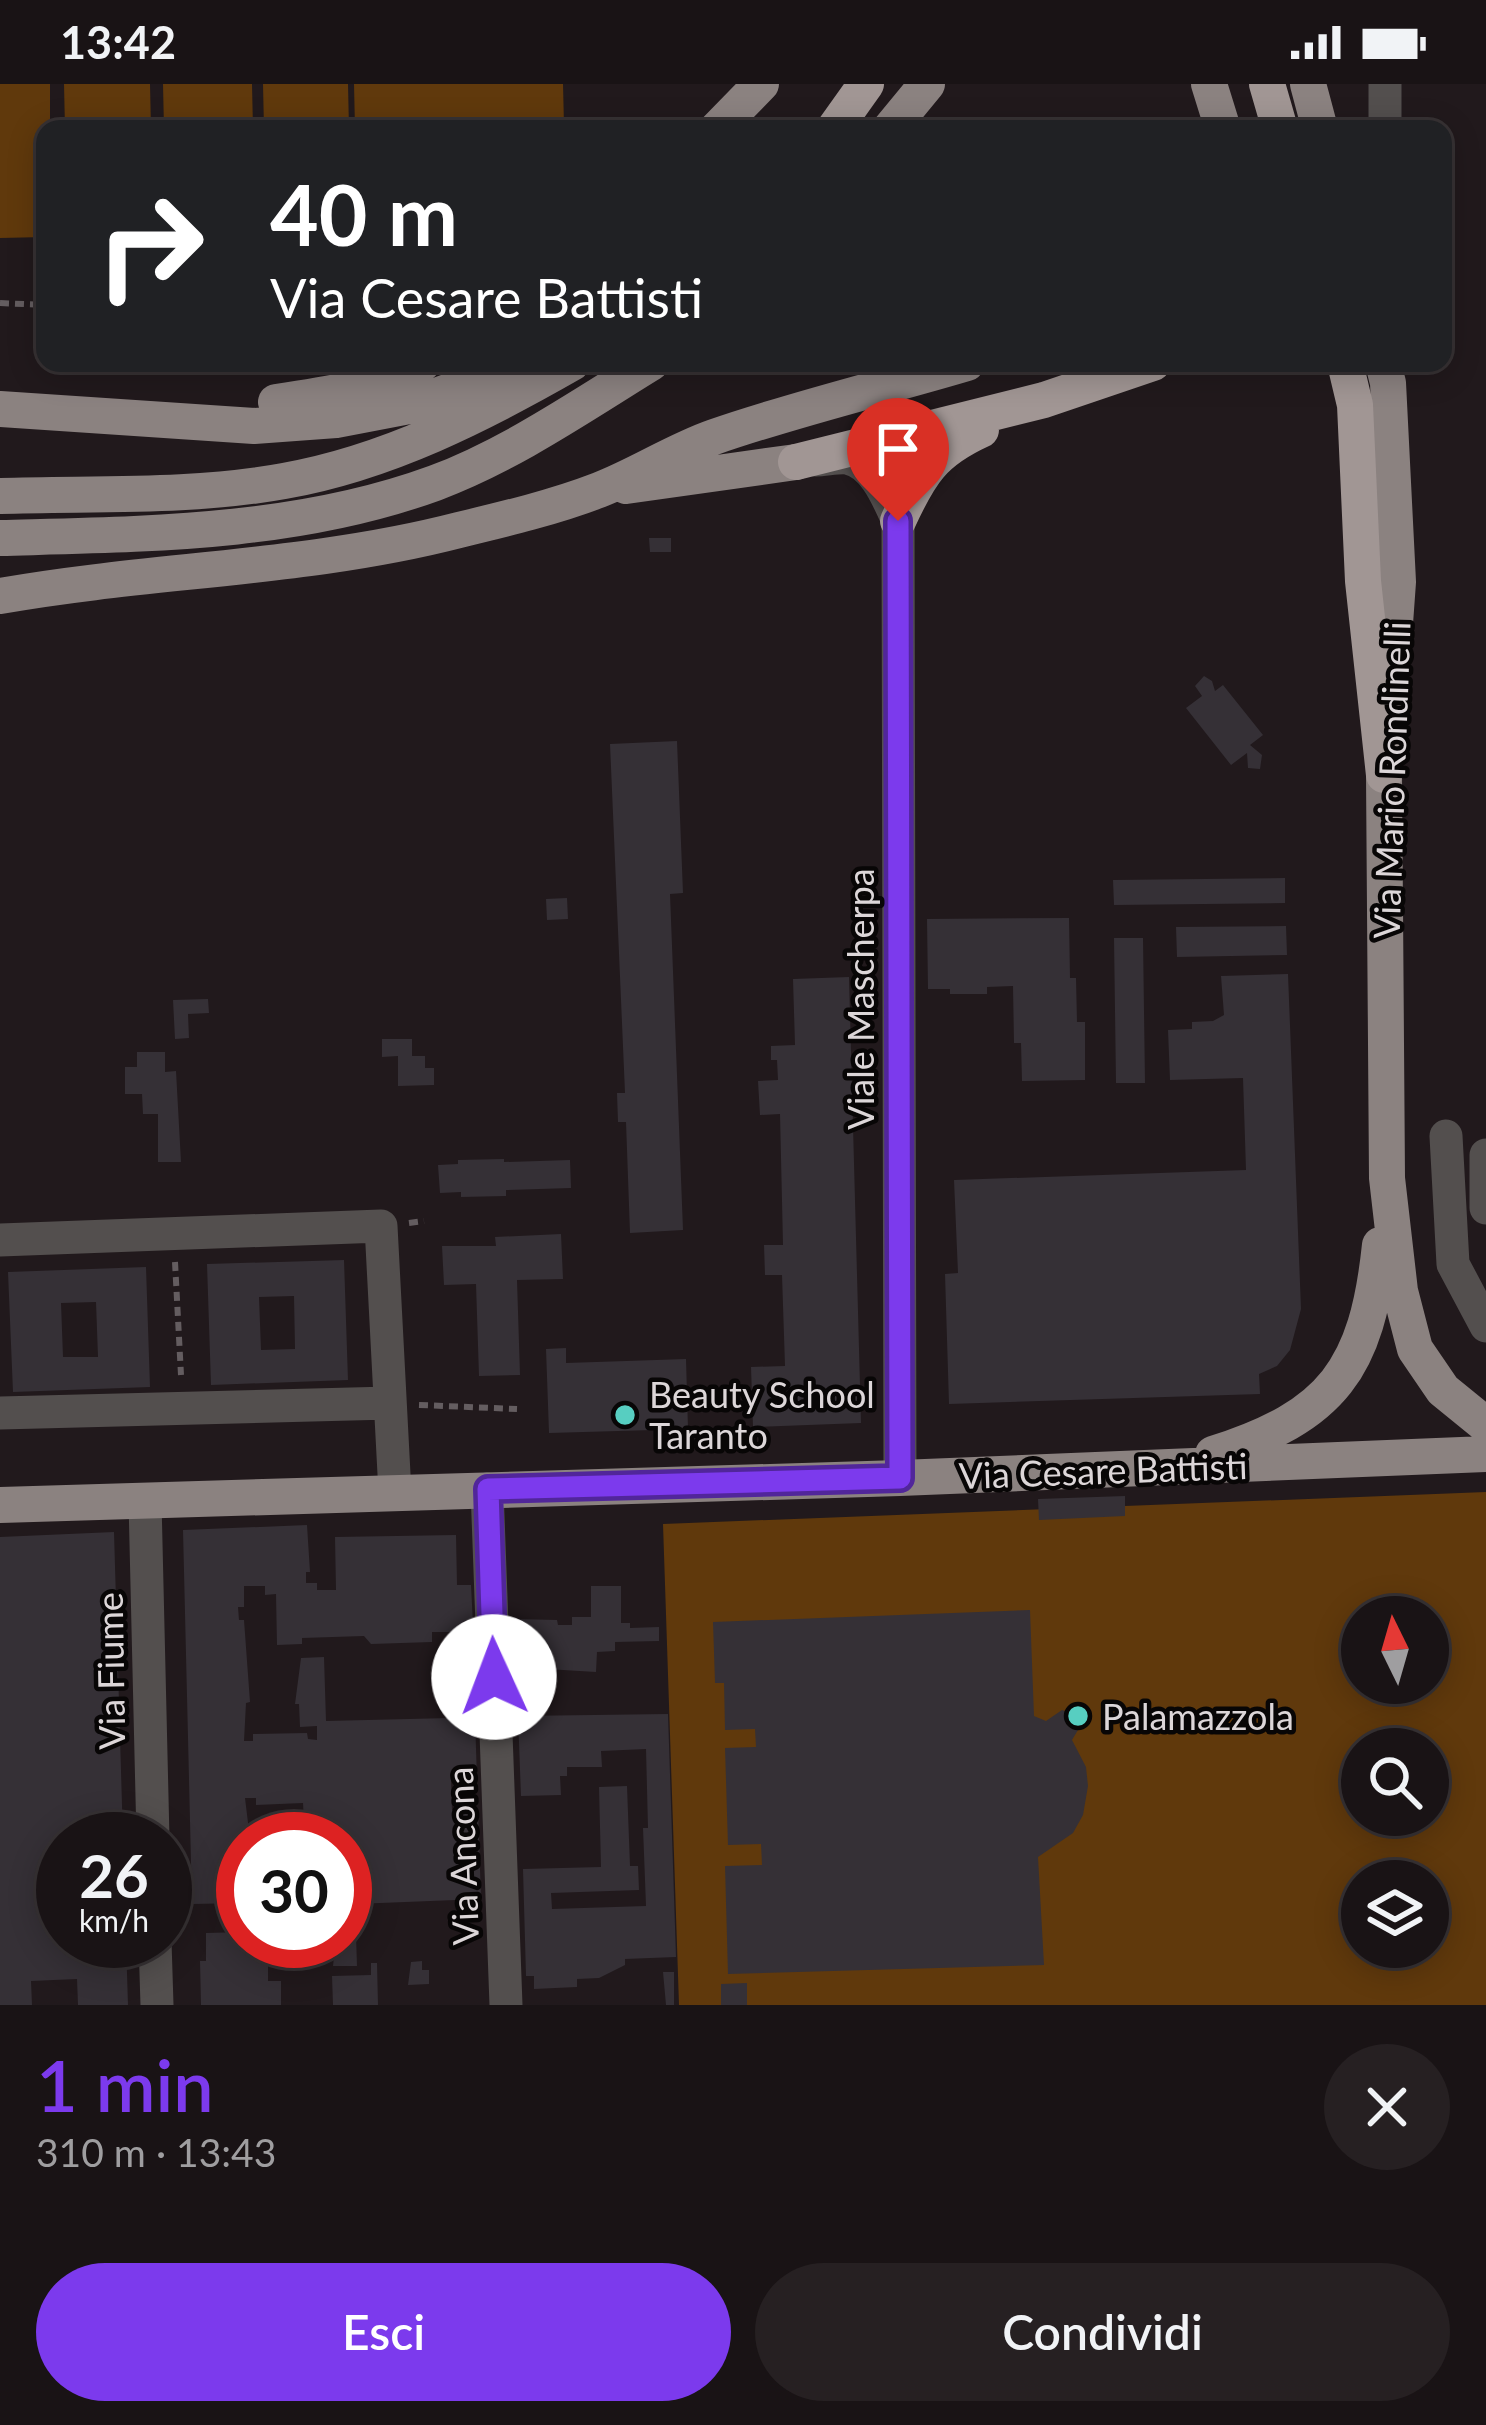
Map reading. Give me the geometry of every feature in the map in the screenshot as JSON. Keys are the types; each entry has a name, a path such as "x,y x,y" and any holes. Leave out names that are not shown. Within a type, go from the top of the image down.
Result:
{"highway":[{"path":"840,120 866,84"},
{"path":"1263,84 1265,120"},
{"path":"1263,84 1277,120"},
{"path":"796,462 1044,400 1126,372"},
{"path":"1347,372 1355,405 1363,581 1384,775"},
{"path":"898,521 919,475 941,452 1044,400"}],"main road":[{"path":"726,120 761,84"},
{"path":"897,120 927,84"},
{"path":"1209,84 1220,120"},
{"path":"1308,84 1318,120"},
{"path":"0,410 254,405 331,394 406,372"},
{"path":"66,411 254,426 336,420 409,406 502,372"},
{"path":"0,496 215,490 286,481 421,439 497,406 556,372"},
{"path":"0,538 190,532 360,507 437,482 511,449 636,372"},
{"path":"599,490 717,436 936,372"},
{"name":"Via Mario Rondinelli","path":"1386,372 1398,582 1384,775 1387,1178 1400,1291 1415,1349 1443,1390 1486,1425"},
{"path":"0,596 354,553 458,531 599,490 796,462"},
{"name":"Via Mario Rondinelli","path":"1169,1468 1253,1441 1299,1418 1336,1386 1359,1348 1375,1291 1387,1178"},
{"name":"Via Cesare Battisti","path":"0,1505 900,1478 1486,1454"}],"street":[{"path":"1384,84 1385,120"},
{"path":"796,462 850,458 883,488 898,521"},
{"name":"Viale Mascherpa","path":"898,521 900,1478"},
{"path":"1447,1136 1454,1264 1486,1326"},
{"path":"1486,1155 1486,1208"},
{"path":"0,1240 381,1226 395,1493"},
{"path":"0,1413 390,1403"},
{"name":"Via Ancona","path":"488,1489 506,2005"},
{"name":"Via Fiume","path":"146,1501 152,1812"},
{"path":"156,1968 157,2005"}],"path":[{"path":"0,303 36,305"},
{"path":"174,1234 183,1409"},
{"path":"390,1403 517,1409"}],"shaded area":[{"path":"0,84 50,84 50,120 36,120 36,237 0,238"},
{"path":"64,84 150,84 151,120 65,120"},
{"path":"163,84 252,84 253,120 164,120"},
{"path":"263,84 348,84 349,120 264,120"},
{"path":"354,84 563,84 564,120 355,120"},
{"name":"Palamazzola","path":"1486,1492 1486,2005 679,2005 663,1524"}],"building":[{"path":"649,538 671,538 671,552 650,552"},
{"path":"1204,676 1215,691 1223,685 1263,735 1250,745 1262,755 1260,769 1248,768 1247,753 1231,765 1186,708 1202,696 1195,686"},
{"path":"677,741 683,893 670,894 683,1230 630,1233 626,1122 618,1122 617,1093 625,1093 610,744"},
{"path":"1285,878 1285,903 1114,905 1113,880"},
{"path":"567,898 568,919 547,920 546,899"},
{"path":"1069,918 1070,978 1076,978 1077,1022 1085,1022 1085,1080 1022,1081 1021,1043 1014,1043 1013,986 987,987 987,994 928,989 927,919"},
{"path":"1286,926 1287,955 1177,957 1176,927"},
{"path":"1114,938 1143,938 1145,1083 1116,1083"},
{"path":"1288,974 1301,1309 1290,1350 1277,1366 1259,1374 1260,1394 949,1404 945,1274 958,1273 954,1180 1246,1170 1243,1078 1170,1080 1168,1030 1192,1029 1192,1022 1224,1015 1221,976"},
{"path":"849,977 861,1423 753,1427 751,1367 785,1366 782,1275 765,1275 764,1245 783,1245 780,1114 760,1115 758,1081 778,1080 771,1046 795,1045 793,979"},
{"path":"208,999 209,1013 188,1014 189,1038 175,1039 173,1000"},
{"path":"382,1039 412,1039 412,1056 425,1056 425,1068 434,1068 434,1085 398,1086 398,1056 382,1057"},
{"path":"137,1052 165,1052 165,1072 176,1071 181,1162 158,1162 158,1114 143,1114 142,1094 125,1094 125,1067 137,1067"},
{"path":"570,1160 571,1188 506,1190 506,1196 440,1193 438,1165"},
{"path":"561,1234 563,1279 517,1280 520,1375 479,1376 476,1284 444,1285 442,1246 496,1246 495,1237"},
{"path":"344,1260 348,1380 211,1385 207,1264","holes":["294,1296 295,1349 261,1350 259,1297"]},
{"path":"146,1267 150,1387 13,1392 8,1272","holes":["96,1302 98,1357 63,1357 61,1303"]},
{"path":"566,1348 566,1363 686,1359 688,1429 549,1433 546,1349"},
{"path":"1125,1496 1125,1516 1039,1520 1038,1499"},
{"path":"307,1525 310,1572 306,1572 306,1583 317,1583 317,1590 336,1590 335,1537 456,1535 457,1585 471,1585 473,1624 470,1632 432,1632 432,1642 371,1644 364,1636 302,1638 302,1644 277,1645 276,1594 265,1595 265,1586 244,1586 244,1607 238,1607 239,1620 244,1620 250,1702 246,1703 244,1741 253,1741 253,1734 307,1733 308,1739 317,1740 317,1726 300,1727 299,1704 295,1704 301,1658 324,1657 326,1721 450,1718 450,1688 474,1687 477,1779 451,1780 452,1810 478,1809 481,1899 372,1903 372,1812 304,1812 303,1803 256,1805 256,1798 245,1798 247,1812 216,1812 216,1904 192,1904 183,1530"},
{"path":"114,1532 122,1812 36,1812 36,1968 127,1968 128,2005 78,2005 77,1979 31,1981 32,2005 0,2005 0,1537"},
{"path":"591,1586 621,1586 621,1623 630,1623 630,1628 659,1627 659,1641 615,1642 615,1651 597,1652 596,1672 530,1668 530,1644 516,1644 516,1619 572,1625 572,1617 591,1617"},
{"path":"1030,1610 1034,1716 1046,1721 1062,1710 1071,1713 1078,1730 1072,1740 1086,1767 1088,1786 1083,1815 1073,1833 1038,1857 1044,1965 728,1974 725,1866 762,1865 761,1844 728,1845 725,1748 756,1747 755,1729 725,1730 724,1683 715,1683 713,1622"},
{"path":"668,1714 676,1957 625,1959 625,1965 599,1978 577,1979 577,1987 534,1989 534,1976 526,1976 523,1869 601,1867 599,1787 627,1786 630,1866 638,1866 639,1890 551,1893 552,1909 646,1906 646,1749 601,1751 602,1767 567,1767 567,1776 560,1776 561,1795 521,1796 518,1716"},
{"path":"206,1933 216,1933 216,1968 268,1968 268,1981 281,1981 281,2005 201,2005 200,1961 206,1961"},
{"path":"422,1961 422,1970 429,1970 429,1984 408,1985 411,1962"},
{"path":"372,1963 377,1963 378,2005 333,2005 332,1976 371,1975"},
{"path":"663,1972 674,1972 674,2005 666,2005"},
{"path":"747,1983 747,2005 721,2005 721,1984"}],"place":[{"name":"Beauty School Taranto","path":"625,1415"},
{"name":"Palamazzola","path":"1078,1716"}],"route":[{"path":"494,1677 488,1489 900,1478 898,521"}]}
